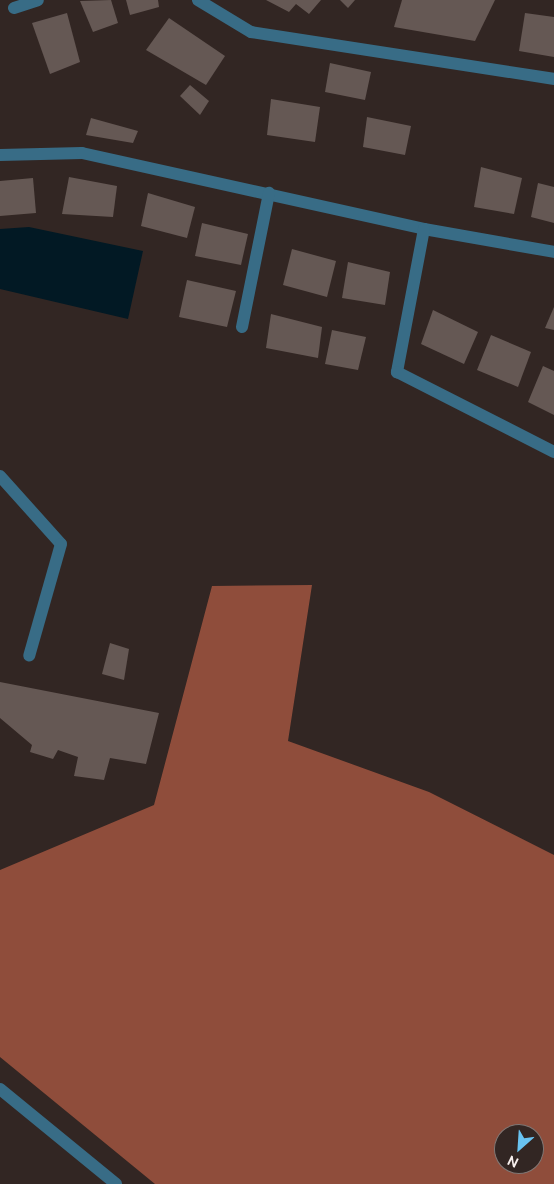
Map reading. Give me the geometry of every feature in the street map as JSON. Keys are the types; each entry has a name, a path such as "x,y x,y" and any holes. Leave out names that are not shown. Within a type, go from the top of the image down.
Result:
{"street":[{"path":"14,8 38,0"},
{"path":"198,0 251,32 554,79"},
{"path":"0,155 82,153 424,229 554,252"},
{"path":"242,327 269,194"},
{"path":"424,229 397,372 554,452"},
{"path":"0,476 61,544 30,656"},
{"path":"0,1089 116,1184"}],"shaded area":[{"path":"312,585 288,741 429,792 554,855 554,1184 155,1184 0,1057 0,870 154,805 212,586"}],"water":[{"path":"29,227 143,251 128,319 0,289 0,229"}],"building":[{"path":"111,0 118,23 93,32 80,1"},
{"path":"126,0 158,0 159,7 130,15"},
{"path":"266,0 321,0 309,14 296,4 289,12"},
{"path":"340,0 355,0 348,8"},
{"path":"402,0 495,0 475,41 394,27"},
{"path":"67,13 80,62 50,74 32,23"},
{"path":"525,13 554,17 554,57 519,51"},
{"path":"169,18 225,56 206,85 146,50"},
{"path":"330,63 371,72 365,100 325,92"},
{"path":"190,85 209,101 200,115 180,96"},
{"path":"271,99 320,107 315,142 267,135"},
{"path":"367,117 411,126 405,155 363,147"},
{"path":"91,118 138,131 133,143 86,135"},
{"path":"481,167 522,178 514,214 474,207"},
{"path":"69,177 117,186 113,217 62,214"},
{"path":"33,178 36,213 0,216 0,181"},
{"path":"538,183 554,187 554,223 531,217"},
{"path":"148,193 195,207 187,238 141,226"},
{"path":"202,223 248,234 241,265 195,256"},
{"path":"292,249 336,261 327,297 283,285"},
{"path":"348,262 390,272 385,305 342,298"},
{"path":"187,280 236,291 227,327 179,317"},
{"path":"554,307 554,330 545,328"},
{"path":"433,310 478,332 464,364 421,344"},
{"path":"271,314 322,327 318,358 266,348"},
{"path":"332,330 366,337 358,370 325,364"},
{"path":"491,335 531,352 518,387 477,370"},
{"path":"543,366 554,371 554,415 528,402"},
{"path":"110,643 129,649 124,680 102,674"},
{"path":"0,682 159,713 146,764 110,758 104,780 74,776 78,757 58,750 53,759 30,752 32,745 0,718"}]}
